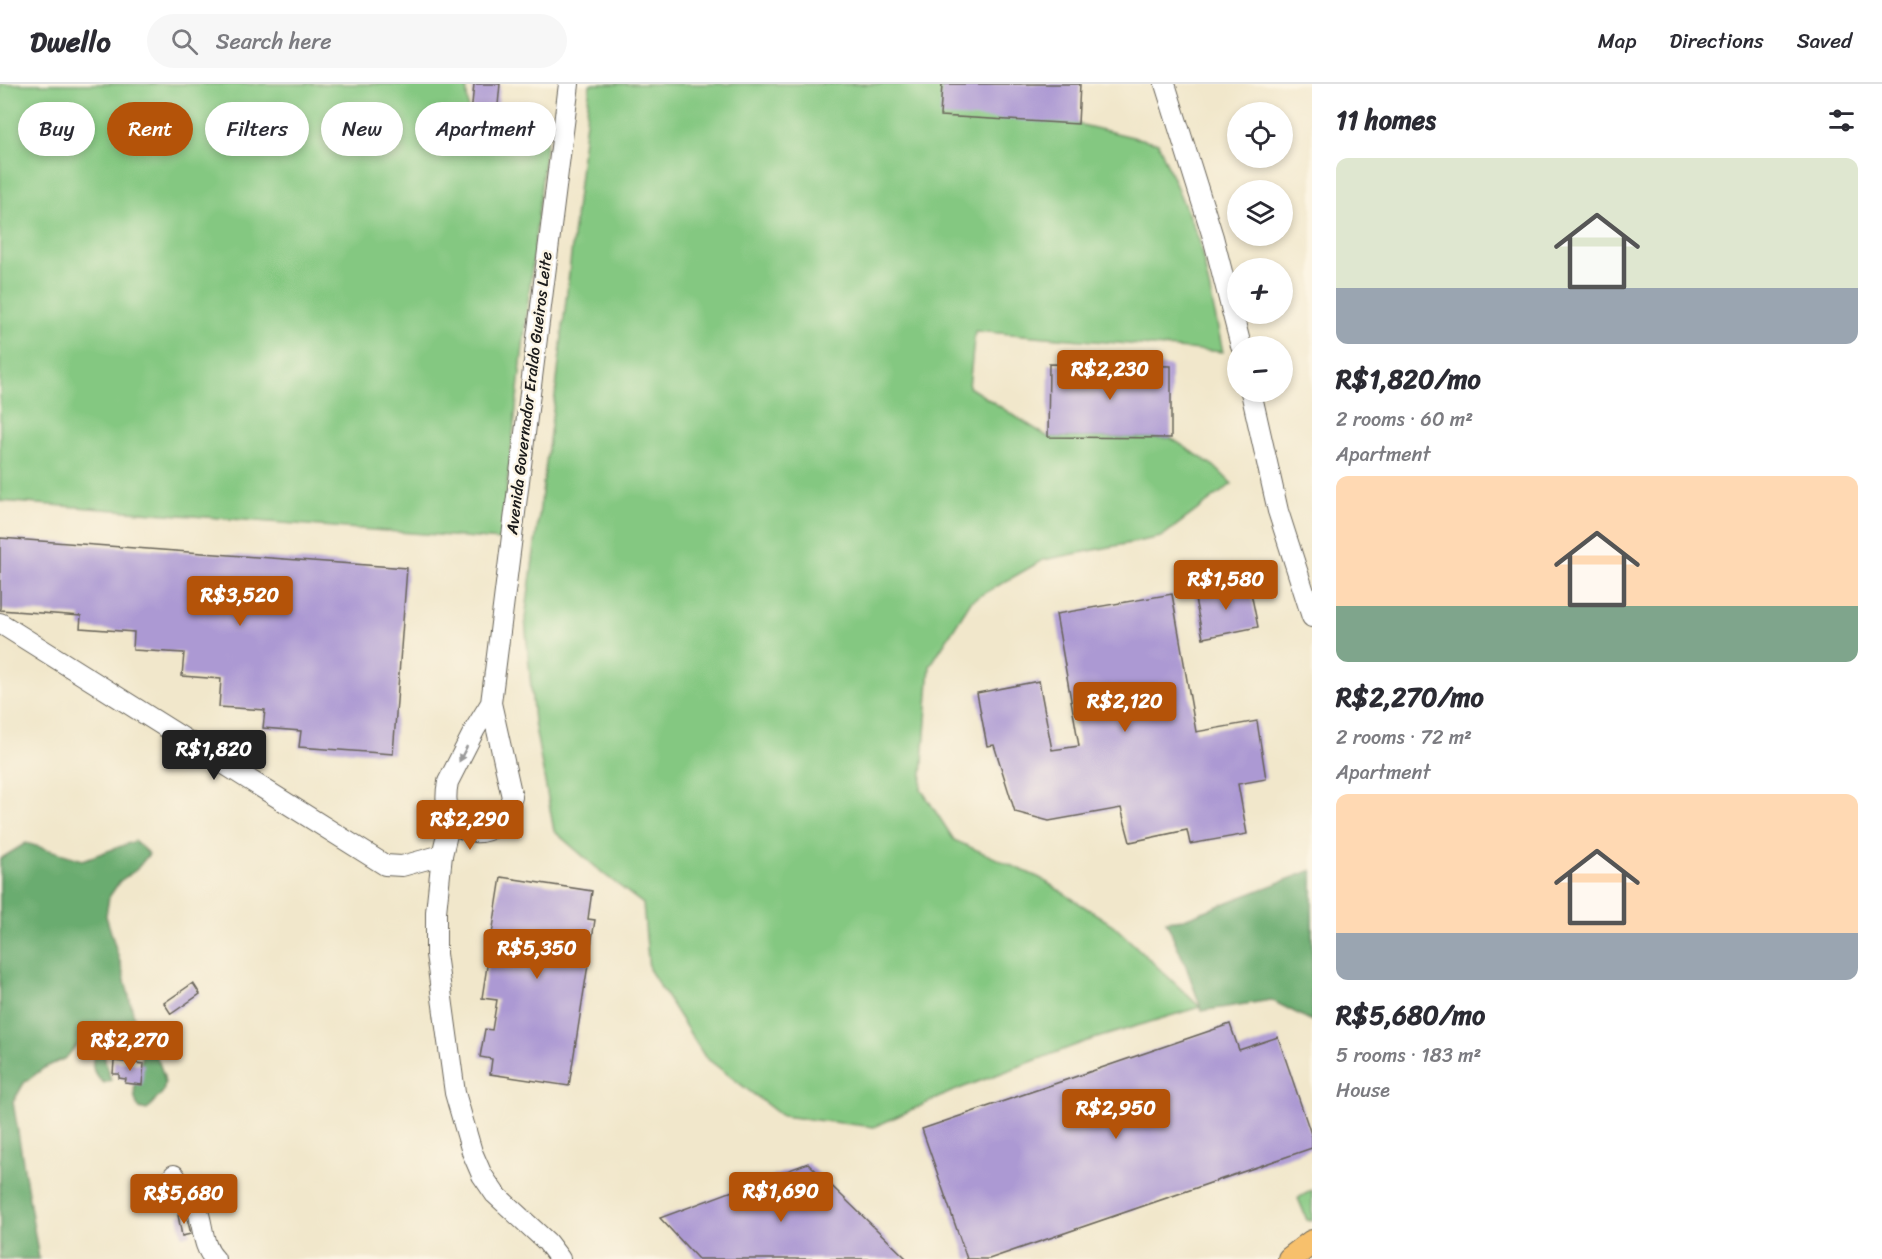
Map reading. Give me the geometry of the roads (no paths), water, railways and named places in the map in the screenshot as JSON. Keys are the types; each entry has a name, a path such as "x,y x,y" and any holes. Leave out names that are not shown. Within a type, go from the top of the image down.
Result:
{"main road":[{"path":"1290,1259 1312,1242"}],"street":[{"name":"Avenida Governador Eraldo Gueiros Leite","path":"491,703 448,782 445,798 450,822 465,831 479,834 503,823 512,797 491,703 569,84"},
{"path":"1166,84 1213,237 1238,336"},
{"path":"1253,402 1278,511 1312,617"},
{"path":"0,623 385,865 402,866 442,855"},
{"path":"450,822 442,855 436,912 436,954 450,1065 460,1114 482,1175 495,1194 548,1250 560,1259"},
{"path":"174,1174 195,1206 210,1255 215,1259"}]}
